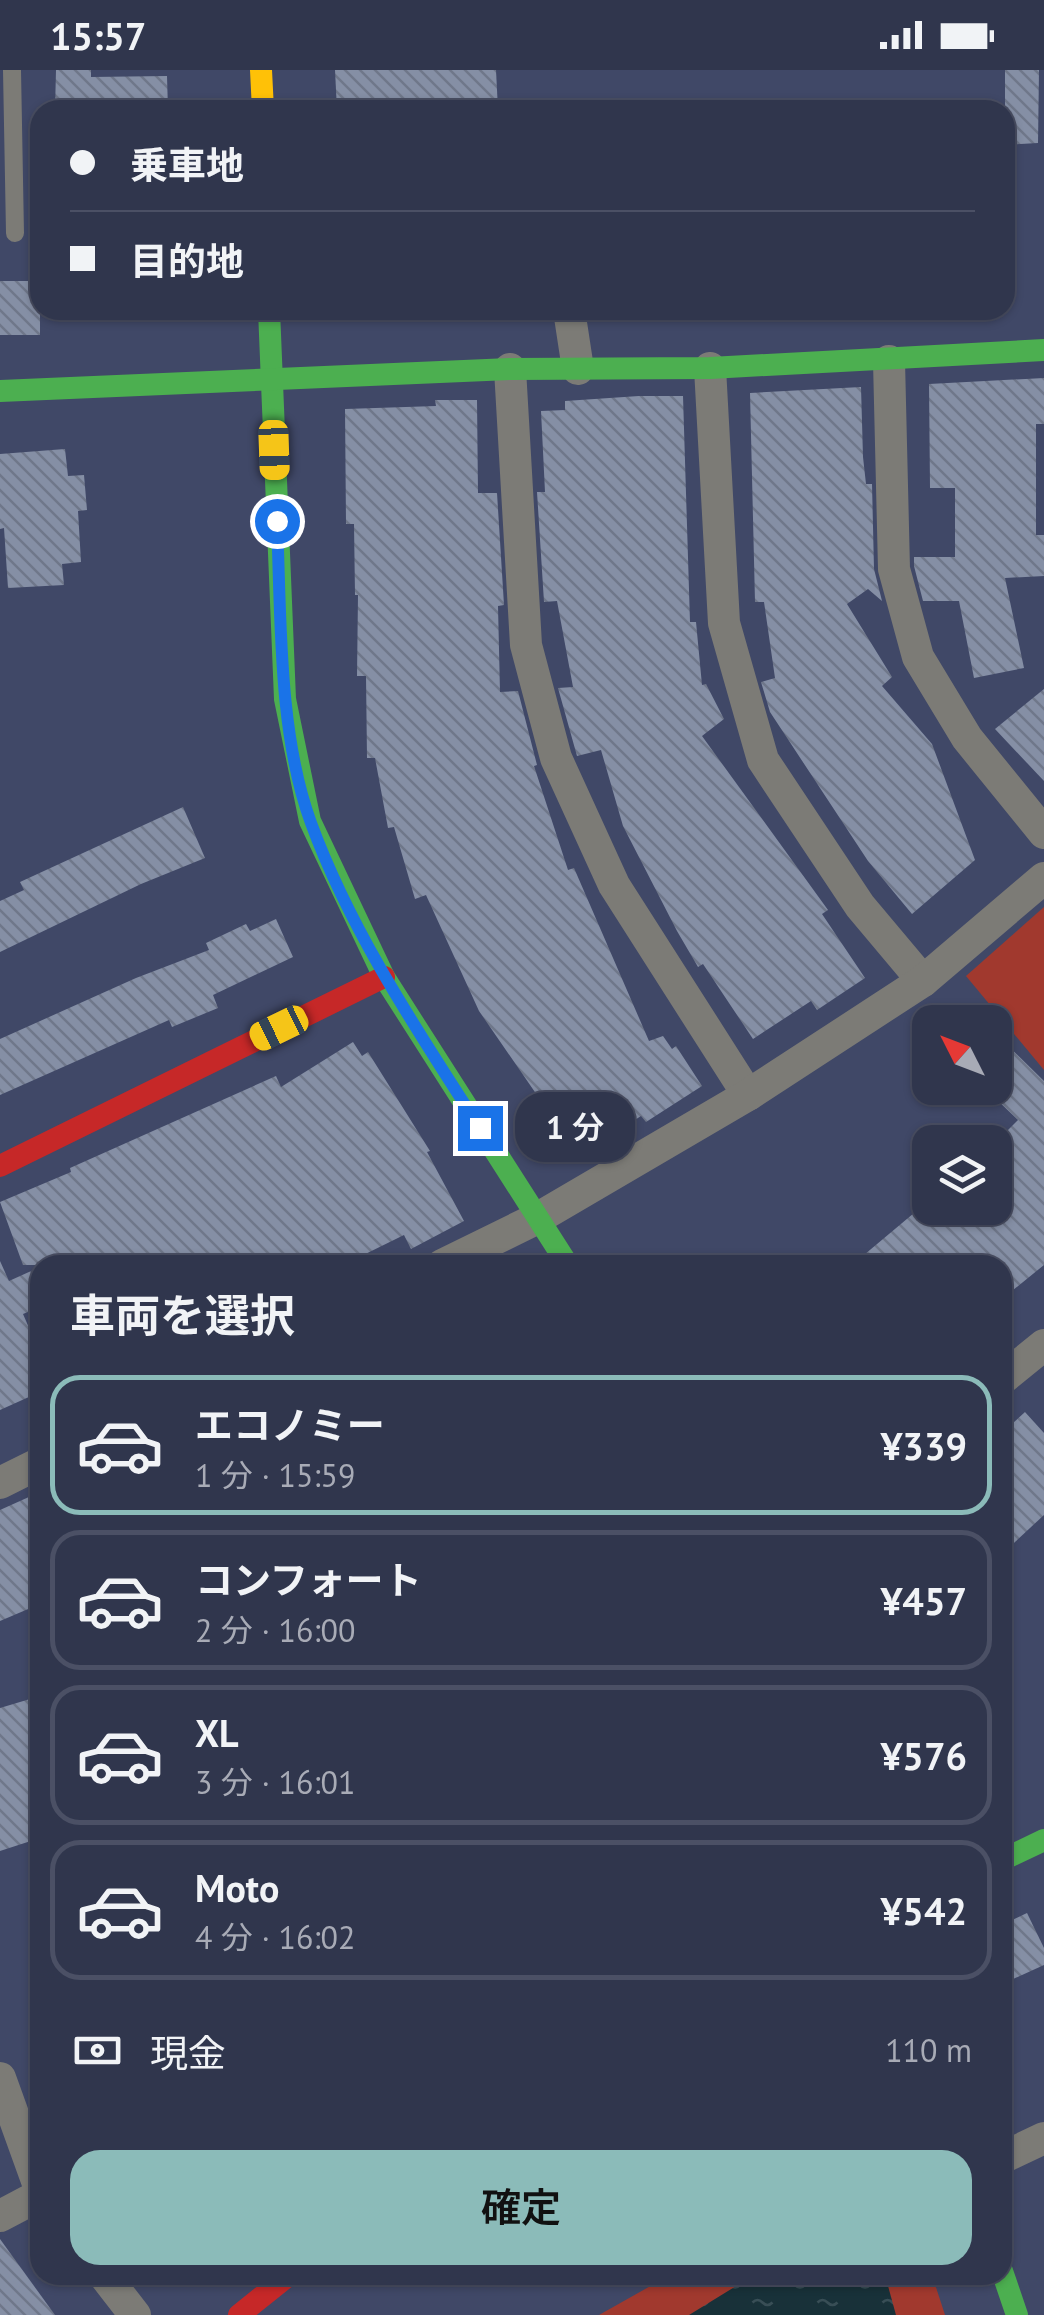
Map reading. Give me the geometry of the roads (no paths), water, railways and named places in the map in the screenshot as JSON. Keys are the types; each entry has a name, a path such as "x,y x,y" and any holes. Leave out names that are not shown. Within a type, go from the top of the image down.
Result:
{"street":[{"path":"261,70 262,100"},
{"path":"269,320 284,700 310,820 384,977 562,1255"},
{"path":"571,320 578,369"},
{"path":"0,391 510,369 710,368 889,361 1044,350"},
{"path":"889,361 894,569 918,657 967,738 1044,833"},
{"path":"710,368 724,622 764,760 860,906 923,981"},
{"path":"510,369 526,645 556,758 614,885 748,1095"},
{"path":"462,1255 538,1218 748,1095 923,981 1044,878"},
{"path":"0,1166 384,977"},
{"path":"1012,1371 1044,1344"},
{"path":"0,1483 30,1468"},
{"path":"1012,1855 1044,1840"},
{"path":"0,2078 30,2164"},
{"path":"1012,2153 1044,2138"},
{"path":"0,2216 30,2198"},
{"path":"112,2285 135,2315"},
{"path":"239,2315 276,2285"},
{"path":"1006,2285 1016,2315"}],"lane":[{"path":"12,70 8,201 16,233"}],"water":[{"path":"738,2285 888,2285 896,2315 689,2315"}]}
